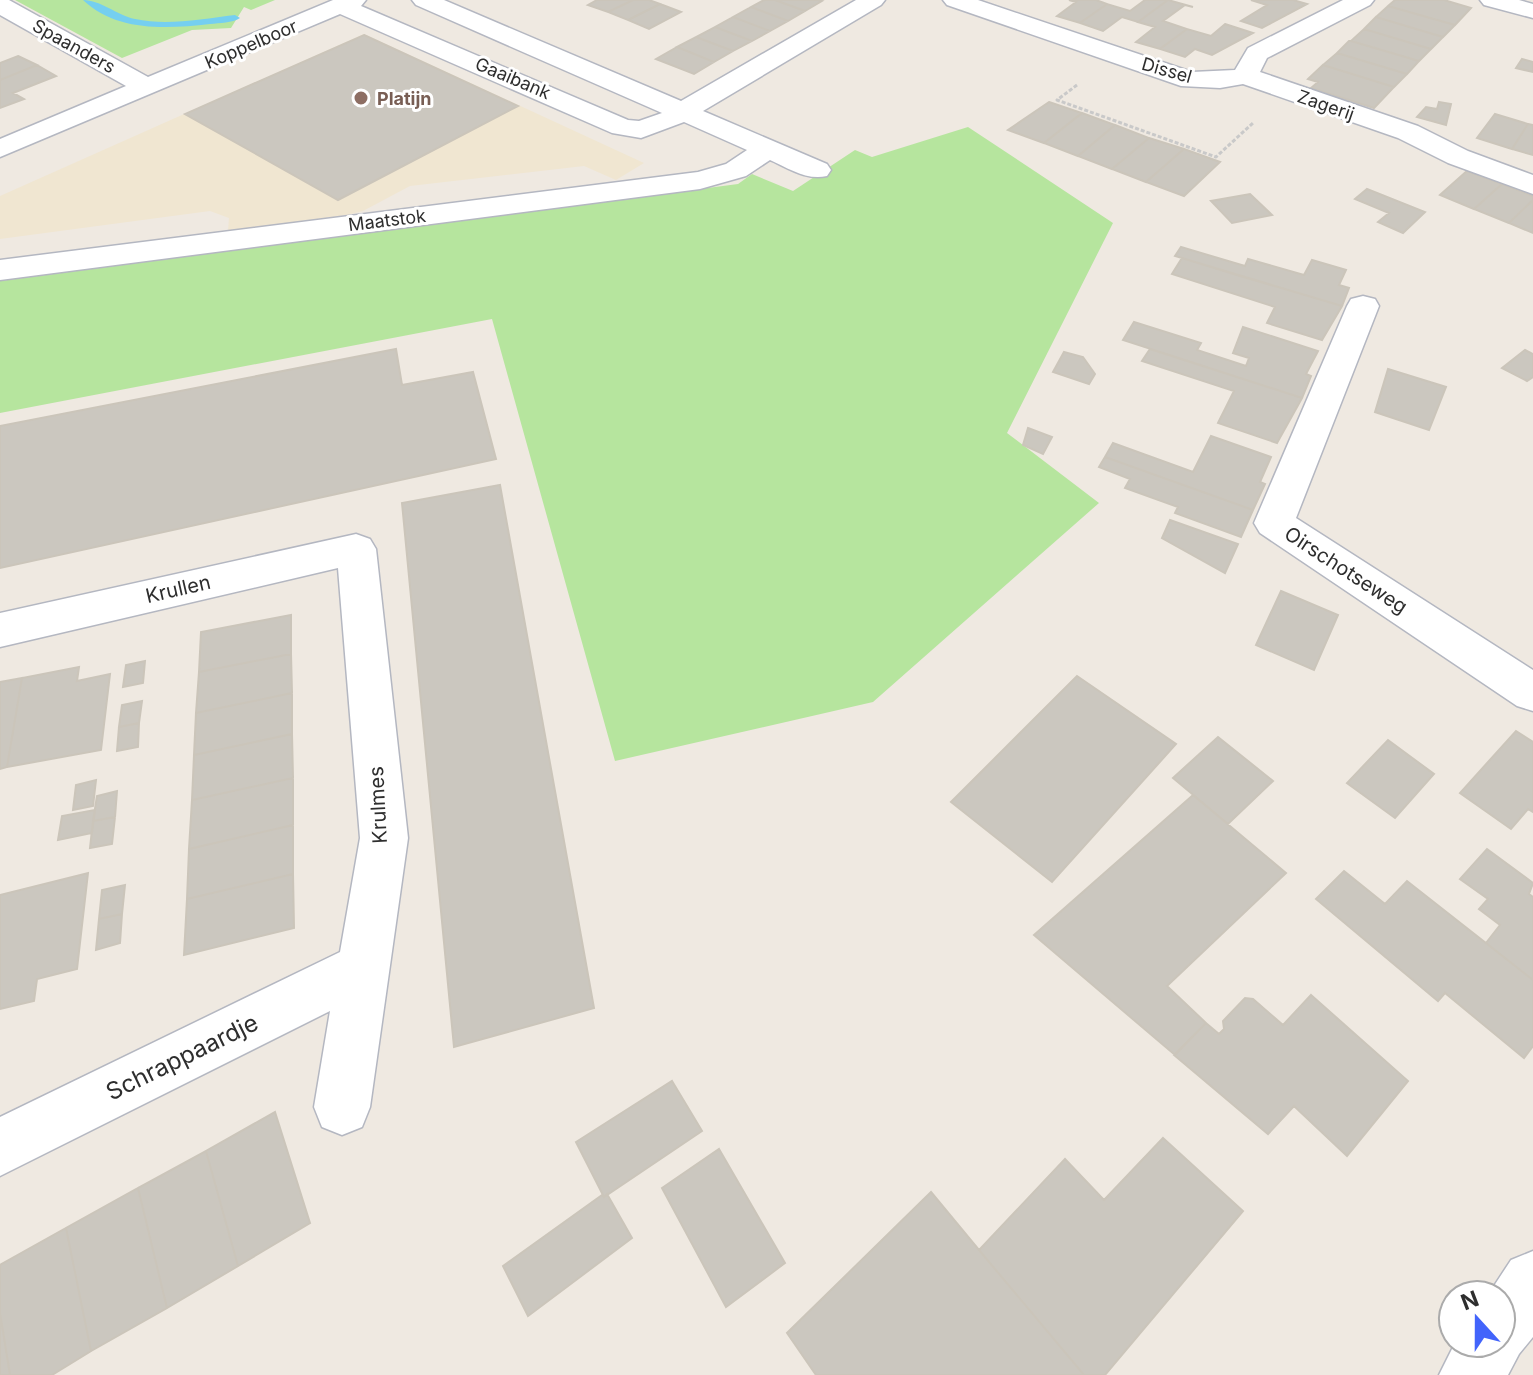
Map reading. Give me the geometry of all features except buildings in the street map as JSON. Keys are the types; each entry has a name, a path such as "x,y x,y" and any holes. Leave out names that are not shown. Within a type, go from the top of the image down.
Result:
{"street":[{"name":"Gaaibank","path":"424,0 817,170"},
{"name":"Gaaibank","path":"348,3 622,127 648,129 873,0"},
{"name":"Dissel","path":"955,0 1190,80 1245,76"},
{"path":"1245,76 1257,53 1362,0"},
{"path":"1492,0 1533,11"},
{"name":"Koppelboor","path":"0,149 348,3"},
{"name":"Spaanders","path":"0,5 147,87"},
{"name":"Zagerij","path":"1245,76 1408,132 1458,157 1533,185"},
{"name":"Zagerij","path":"1408,132 1460,140 1533,162"},
{"name":"Maatstok","path":"0,270 700,180 736,170 768,149"},
{"name":"Oirschotseweg","path":"1363,306 1274,523 1533,693"},
{"name":"Krullen","path":"0,630 356,549"},
{"name":"Krulmes","path":"342,1107 384,838 356,549"},
{"name":"Schrappaardje","path":"0,1147 364,967"},
{"path":"1517,1306 1533,1282"}],"shaded area":[{"name":"Platijn","path":"364,34 644,163 616,180 584,166 410,186 363,211 347,215 228,231 229,218 210,211 0,239 0,196"}],"green space":[{"path":"15,0 275,0 251,10 244,7 231,28 192,30 122,58"},
{"path":"968,127 1113,223 1007,433 1099,503 873,702 615,761 492,319 0,413 0,281 738,184 752,174 793,191 855,150 872,157"}],"waterway":[{"path":"88,0 104,12 140,23 158,25 235,18"}],"place":[{"name":"Platijn","path":"361,98"}]}
